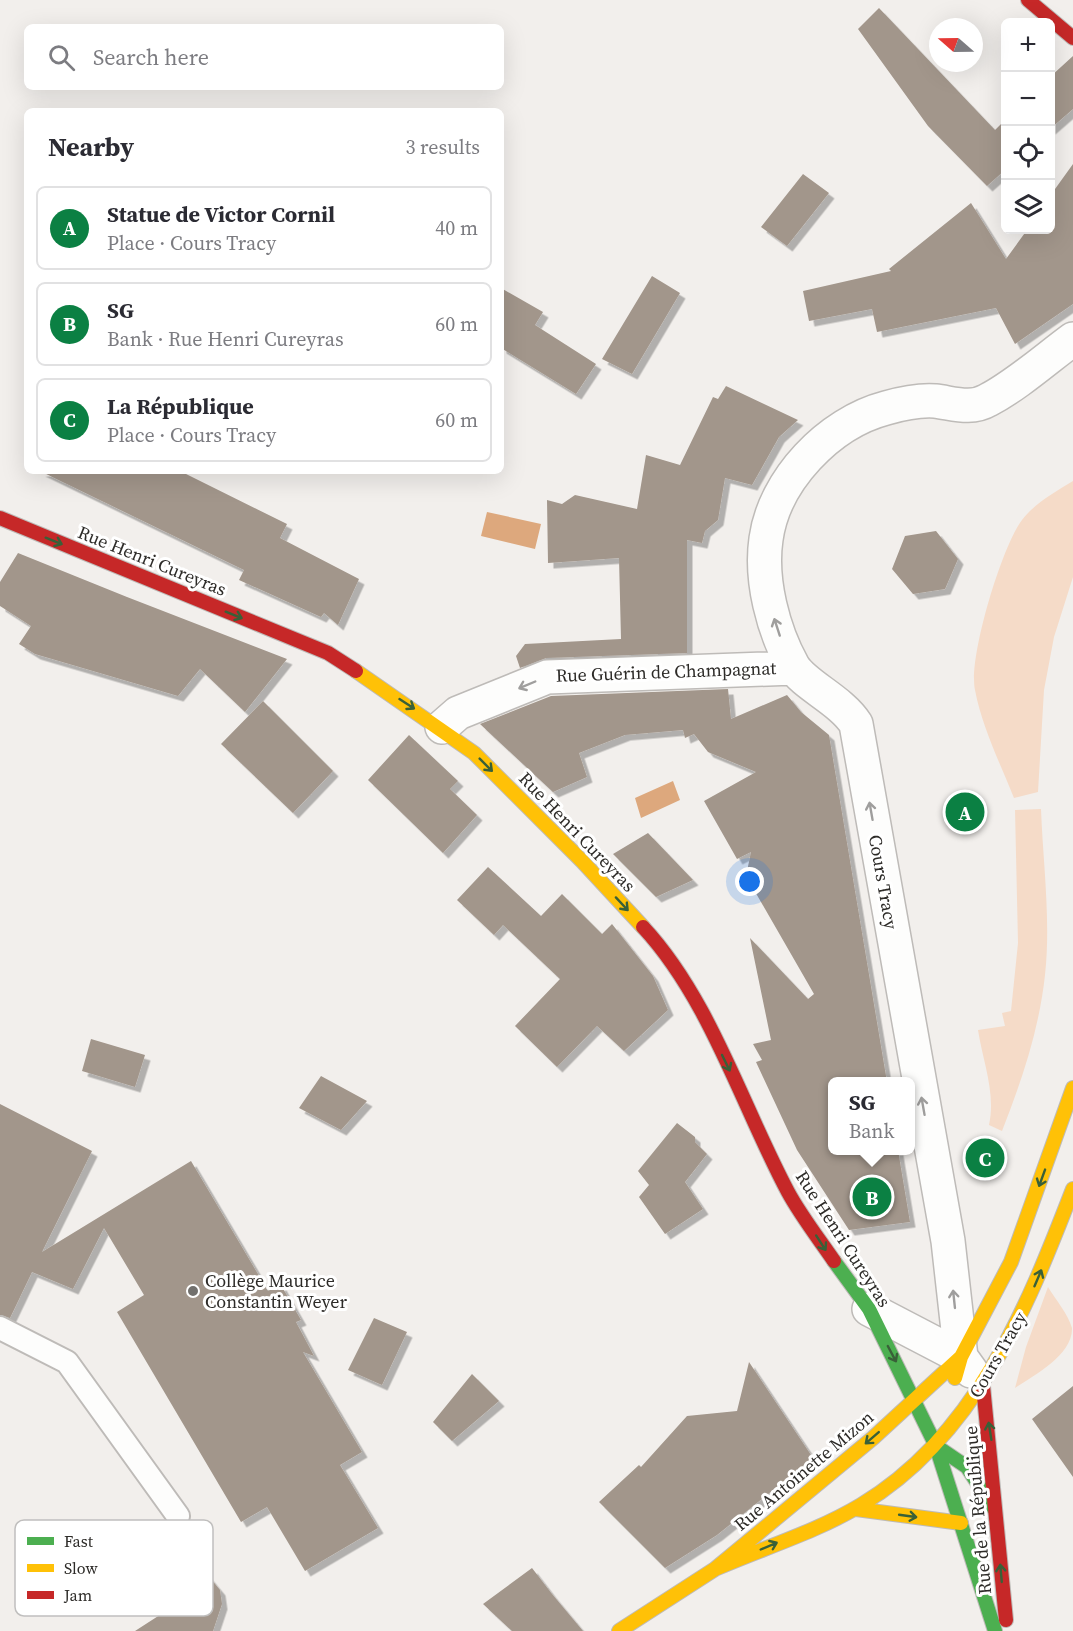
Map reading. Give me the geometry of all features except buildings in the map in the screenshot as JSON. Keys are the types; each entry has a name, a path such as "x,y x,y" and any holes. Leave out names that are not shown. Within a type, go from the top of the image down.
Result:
{"main road":[{"path":"1028,0 1073,38"},
{"name":"Rue Henri Cureyras","path":"0,518 328,653 442,727 474,753 582,861 659,944 700,1010 789,1194 853,1291 868,1309 915,1399 936,1446"},
{"name":"Cours Tracy","path":"961,1357 1011,1262 1067,1126 1073,1088"},
{"name":"Cours Tracy","path":"936,1446 967,1388 1020,1320 1073,1189"},
{"name":"Rue Antoinette Mizon","path":"619,1631 715,1569 873,1438 961,1357"},
{"name":"Rue de la République","path":"967,1388 994,1454 995,1510 1007,1631"},
{"path":"945,1413 936,1446 967,1467 995,1510"},
{"name":"Rue Antoinette Mizon","path":"715,1569 856,1509 905,1474 936,1446"},
{"name":"Rue de la République","path":"936,1446 995,1631"},
{"path":"856,1509 961,1523"}],"street":[{"name":"Cours Tracy","path":"961,1357 948,1241 856,724 849,713 794,668 776,627 766,579 766,538 780,496 807,457 840,428 885,408 933,401 961,406 987,401 1073,339"},
{"name":"Rue Guérin de Champagnat","path":"442,727 458,714 547,676 794,668"},
{"path":"868,1309 961,1357 967,1388"}],"lane":[{"path":"0,1329 67,1362 178,1516"}],"shaded area":[{"path":"1073,481 1073,577 1054,637 1044,690 1038,792 1014,798 978,704 974,675 977,654 988,603 1014,533 1033,508"},
{"path":"487,512 541,524 535,549 481,536"},
{"path":"673,781 680,800 641,818 635,798"},
{"path":"1041,809 1047,913 1045,975 1039,1015 1029,1054 1002,1131 989,1125 990,1089 978,1030 1005,1026 1002,1013 1011,1011 1018,943 1015,810"},
{"path":"1048,1287 1070,1323 1071,1338 1051,1364 1015,1388 1026,1347"}],"traffic: fast":[{"path":"834,1261 869,1309 936,1446 995,1631"},
{"path":"936,1446 967,1467 995,1510"}],"traffic: slow":[{"path":"356,671 474,753 582,861 643,927"},
{"path":"955,1378 961,1357 1011,1262 1073,1088"},
{"path":"715,1569 844,1515 901,1476 936,1443 966,1406 993,1366 1037,1279 1073,1189"},
{"path":"619,1631 715,1569 873,1438 961,1357"},
{"path":"856,1509 961,1523"}],"traffic: jam":[{"path":"1028,0 1073,38"},
{"path":"0,518 328,653 356,671"},
{"path":"643,927 667,956 706,1020 788,1192 834,1261"},
{"path":"983,1386 1006,1620"}],"place":[{"name":"Statue de Victor Cornil","path":"965,812"},
{"name":"La République","path":"985,1158"},
{"name":"SG","path":"872,1197"},
{"name":"Collège Maurice Constantin Weyer","path":"193,1291"}]}
